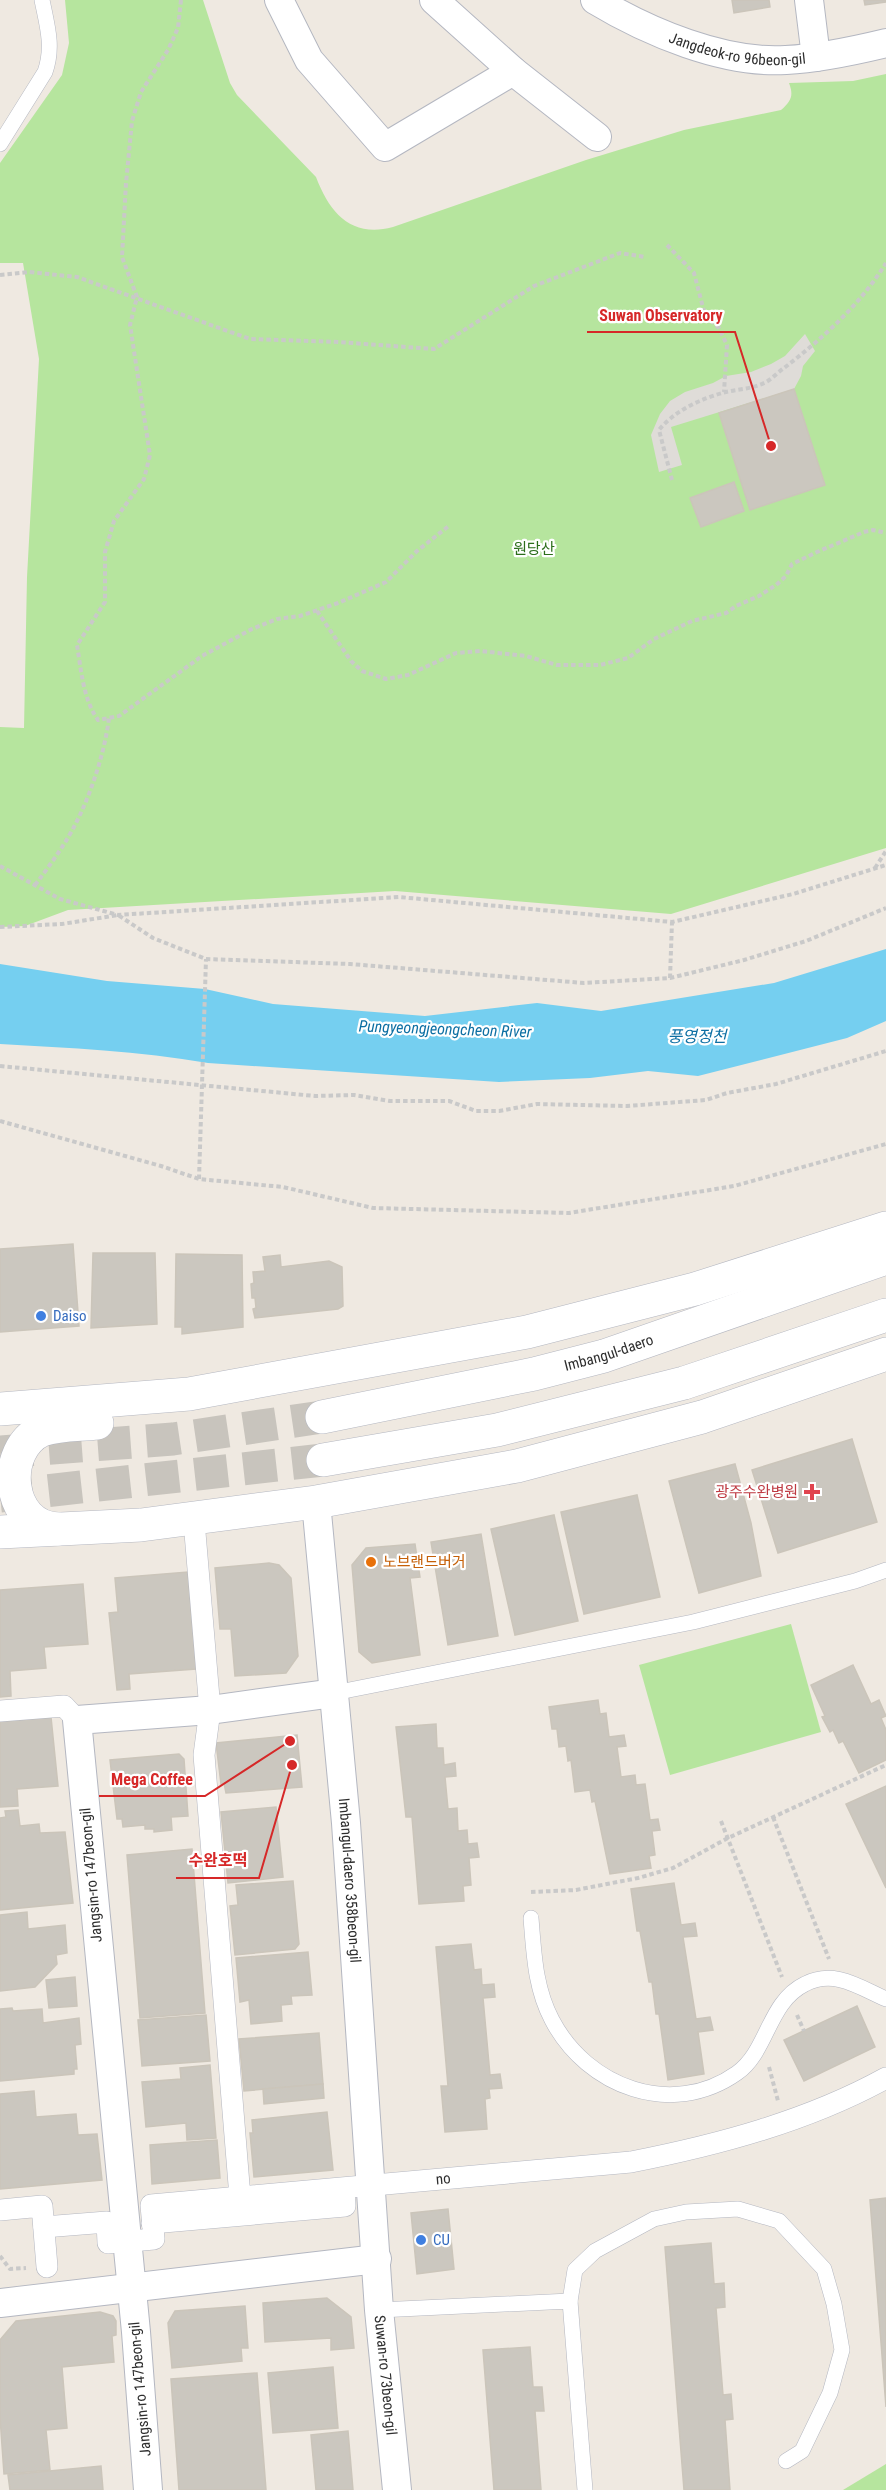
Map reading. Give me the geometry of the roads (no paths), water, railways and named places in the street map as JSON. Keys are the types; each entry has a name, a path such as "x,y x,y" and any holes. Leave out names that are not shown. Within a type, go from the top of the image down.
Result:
{"main road":[{"path":"0,1409 189,1394 527,1332 695,1289 886,1228"},
{"name":"Imbangul-daero","path":"322,1417 488,1384 604,1356 886,1258"},
{"path":"323,1460 497,1430 684,1383 886,1315"},
{"path":"271,1380 242,1406 177,1418 57,1427 41,1431 27,1440 16,1453 11,1468 10,1485 15,1502 25,1515 38,1525 55,1530 141,1525 316,1502 517,1466 702,1417 886,1354"},
{"path":"0,1532 72,1529"}],"street":[{"path":"279,0 309,60 386,147 513,72"},
{"path":"434,0 513,72 597,137"},
{"name":"Jangdeok-ro 96beon-gil","path":"595,0 690,44 729,55 784,61 843,54 886,43"},
{"path":"809,0 816,57"},
{"name":"Imbangul-daero 358beon-gil","path":"316,1502 353,1901 357,2187 377,2259"},
{"path":"195,1533 210,1710 204,1755 240,2198"},
{"path":"0,1711 64,1706 77,1720 210,1710 334,1693"},
{"name":"Jangsin-ro 147beon-gil","path":"77,1720 148,2490"},
{"name":"no","path":"126,2241 154,2239 151,2205 631,2162 686,2151 783,2122 853,2097 886,2078"},
{"path":"152,2223 345,2206 357,2187"},
{"path":"0,2210 42,2206 47,2267"},
{"path":"44,2227 107,2222 108,2243 126,2241"},
{"path":"0,2303 377,2259"},
{"name":"Suwan-ro 73beon-gil","path":"377,2259 379,2310 397,2490"}],"lane":[{"path":"0,144 45,72 49,60 51,44 42,0"},
{"path":"334,1693 693,1622 855,1581 886,1570"},
{"path":"531,1918 536,1980 552,2020 572,2050 602,2075 631,2090 660,2094 689,2094 738,2072 754,2055 771,2020 789,1995 805,1984 822,1977 850,1981 886,1999"},
{"path":"585,2490 570,2301 575,2270 595,2251 654,2219 686,2212 738,2209 779,2221 824,2269 834,2304 842,2350 830,2393 802,2451 786,2461"},
{"path":"379,2310 570,2301"}],"water":[{"name":"풍영정천","path":"886,949 886,1021 847,1038 698,1076 648,1071 590,1078 499,1082 208,1063 130,1053 0,1044 0,964 107,981 205,989 273,1004 425,1016 537,1003 601,1011 774,983"}],"tunnel":[{"path":"0,1452 173,1439 322,1417"},
{"path":"0,1496 323,1460"}],"place":[{"name":"Suwan Observatory","path":"771,446"},
{"name":"Daiso","path":"41,1316"},
{"name":"광주수완병원","path":"812,1492"},
{"name":"노브랜드버거","path":"371,1562"},
{"name":"Mega Coffee","path":"290,1741"},
{"name":"수완호떡","path":"292,1765"},
{"name":"CU","path":"421,2240"}],"park label":[{"name":"원당산","path":"534,549"}],"water label":[{"name":"Pungyeongjeongcheon River","path":"445,1029"}]}
